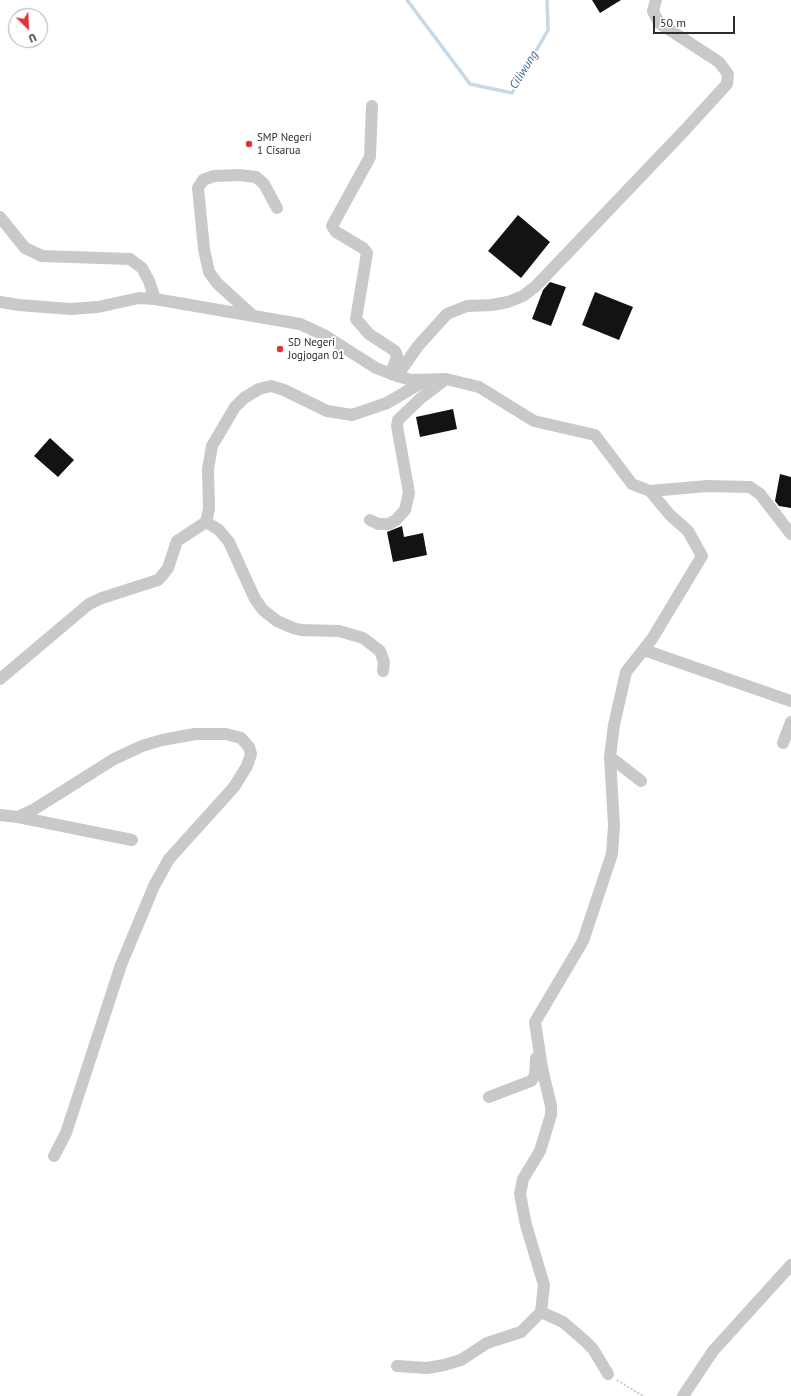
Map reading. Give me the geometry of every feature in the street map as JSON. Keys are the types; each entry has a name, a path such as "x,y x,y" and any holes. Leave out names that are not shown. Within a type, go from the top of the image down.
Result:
{"street":[{"path":"394,375 447,314 467,306 492,305 508,302 523,296 536,286 727,84 728,74 726,69 719,62 658,23 653,11 656,0"},
{"path":"372,106 370,157 332,226 336,232 363,248 366,252 356,319 369,334 395,351 397,356 394,375"},
{"path":"252,316 217,283 209,272 204,249 198,188 203,180 214,176 239,175 256,177 264,184 277,208"},
{"path":"0,217 25,248 37,255 130,259 142,268 149,281 155,299"},
{"path":"0,302 70,309 98,307 139,298 155,299 300,324 311,328 343,345 376,368 394,375 411,380 446,379 482,388 534,421 595,435 632,484 650,491 708,486 744,486 750,488 760,494 791,534"},
{"path":"370,520 378,524 389,524 396,520 404,510 409,493 398,422 403,415 421,398 446,379"},
{"path":"0,679 89,604 102,598 158,580 168,568 177,541 206,522 209,513 208,469 212,446 235,407 255,390 268,386 277,387 327,411 352,415 387,403 426,380"},
{"path":"397,1366 427,1368 461,1360 487,1343 521,1332 542,1312 544,1285 526,1225 520,1194 523,1179 540,1151 551,1115 551,1106 539,1052 535,1022 583,941 612,854 614,826 610,757 614,725 626,672 644,650 702,556 688,531 670,515 650,491"},
{"path":"206,522 219,530 229,542 254,599 263,610 277,621 293,628 301,630 340,631 363,638 380,650 384,662 383,671"},
{"path":"644,650 791,701"},
{"path":"783,743 791,722"},
{"path":"18,817 33,810 114,759 142,746 179,736 208,733 235,736 244,740 249,747 250,754 247,766 234,787 169,859 154,886 121,965 66,1133 54,1156"},
{"path":"610,757 641,781"},
{"path":"0,815 18,817 132,840"},
{"path":"489,1096 531,1081 535,1076 536,1060 539,1052"},
{"path":"683,1396 713,1351 791,1265"},
{"path":"542,1312 563,1322 589,1345 608,1374"}],"path":[{"path":"608,1374 643,1396"}],"building":[{"path":"592,0 621,0 600,13"},
{"path":"518,215 550,242 521,278 488,251"},
{"path":"550,282 566,287 551,326 532,319 543,290"},
{"path":"595,292 633,307 619,340 582,325"},
{"path":"453,409 457,429 420,437 416,417"},
{"path":"50,438 74,460 58,477 34,456"},
{"path":"780,474 791,477 791,508 779,506 775,501"},
{"path":"402,526 404,537 423,533 427,555 393,562 387,532"}],"waterway":[{"name":"Ciliwung","path":"407,0 470,84 512,93 548,30 547,0"}],"place":[{"name":"SMP Negeri 1 Cisarua","path":"249,144"},
{"name":"SD Negeri Jogjogan 01","path":"280,349"}]}
